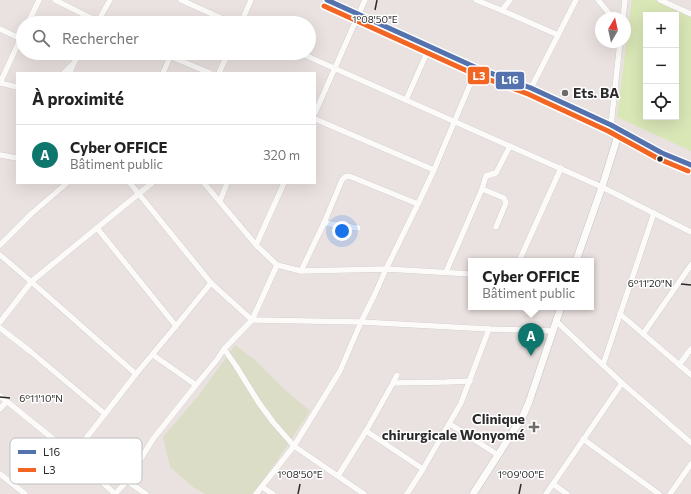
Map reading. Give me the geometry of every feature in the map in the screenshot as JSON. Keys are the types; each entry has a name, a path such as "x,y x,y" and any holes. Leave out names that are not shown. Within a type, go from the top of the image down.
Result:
{"main road":[{"path":"327,0 477,68 531,88 620,129 662,153 691,165"},
{"path":"577,258 620,129"},
{"path":"473,494 523,416 560,310"}],"street":[{"path":"31,16 39,0"},
{"path":"55,0 87,16"},
{"path":"102,16 110,0"},
{"path":"181,0 216,16"},
{"path":"244,16 251,0"},
{"path":"316,111 365,0"},
{"path":"476,0 558,35"},
{"path":"501,10 510,0"},
{"path":"531,88 576,0"},
{"path":"598,0 608,12"},
{"path":"624,12 625,0"},
{"path":"660,0 691,14"},
{"path":"0,29 16,34"},
{"path":"406,100 430,46"},
{"path":"611,125 619,48"},
{"path":"16,49 0,83 16,87"},
{"path":"70,72 76,60"},
{"path":"163,72 169,60"},
{"path":"178,60 208,72"},
{"path":"219,72 225,60"},
{"path":"315,60 602,186 691,232"},
{"path":"65,72 73,65"},
{"path":"256,494 294,446 340,371 361,322 434,170 477,68"},
{"path":"316,119 434,170"},
{"path":"446,272 482,189 486,176 496,173 510,146"},
{"path":"0,155 16,158"},
{"path":"520,258 561,168"},
{"path":"301,271 344,177 349,176 418,204"},
{"path":"0,245 66,184"},
{"path":"131,184 211,282 252,320 361,322 552,331"},
{"path":"0,322 32,282 151,184"},
{"path":"205,184 256,245 277,265 301,271 386,269 468,274"},
{"path":"220,201 227,184"},
{"path":"256,245 284,184"},
{"path":"482,189 504,198 506,202 496,227"},
{"path":"603,365 654,213"},
{"path":"324,223 358,228"},
{"path":"97,228 176,326"},
{"path":"0,255 136,374"},
{"path":"142,457 153,439 216,362 224,349 252,320 277,265"},
{"path":"643,334 691,265"},
{"path":"86,438 211,282"},
{"path":"620,314 691,376"},
{"path":"556,321 622,383 691,443"},
{"path":"0,328 106,414"},
{"path":"407,494 450,424 461,403 489,329"},
{"path":"224,349 260,403 294,446 362,493"},
{"path":"679,365 691,349"},
{"path":"153,355 196,385"},
{"path":"338,476 366,431 397,375"},
{"path":"393,383 470,381"},
{"path":"546,494 622,383"},
{"path":"0,396 52,438"},
{"path":"0,409 6,402"},
{"path":"450,424 498,456"},
{"path":"366,431 423,469"},
{"path":"583,439 659,494"},
{"path":"670,494 691,464"},
{"path":"0,474 10,482"},
{"path":"12,484 25,494"},
{"path":"104,484 115,494 124,484"},
{"path":"131,484 146,494"},
{"path":"553,484 567,494"},
{"path":"262,487 273,494"}],"green space":[{"path":"632,0 654,0 691,17 691,151 617,117 626,48 631,48 630,12"},
{"path":"235,345 255,360 283,388 310,411 253,494 205,494 193,487 170,467 163,437 199,395"}],"transit line":[{"name":"L16","path":"327,0 477,68 531,88 611,125 662,153 691,165"},
{"name":"L3","path":"324,6 474,74 528,94 608,131 659,159 688,171"}],"place":[{"name":"Ets. BA","path":"565,93"},
{"name":"Cyber OFFICE","path":"531,356"},
{"name":"Clinique chirurgicale Wonyomé","path":"534,427"}]}
